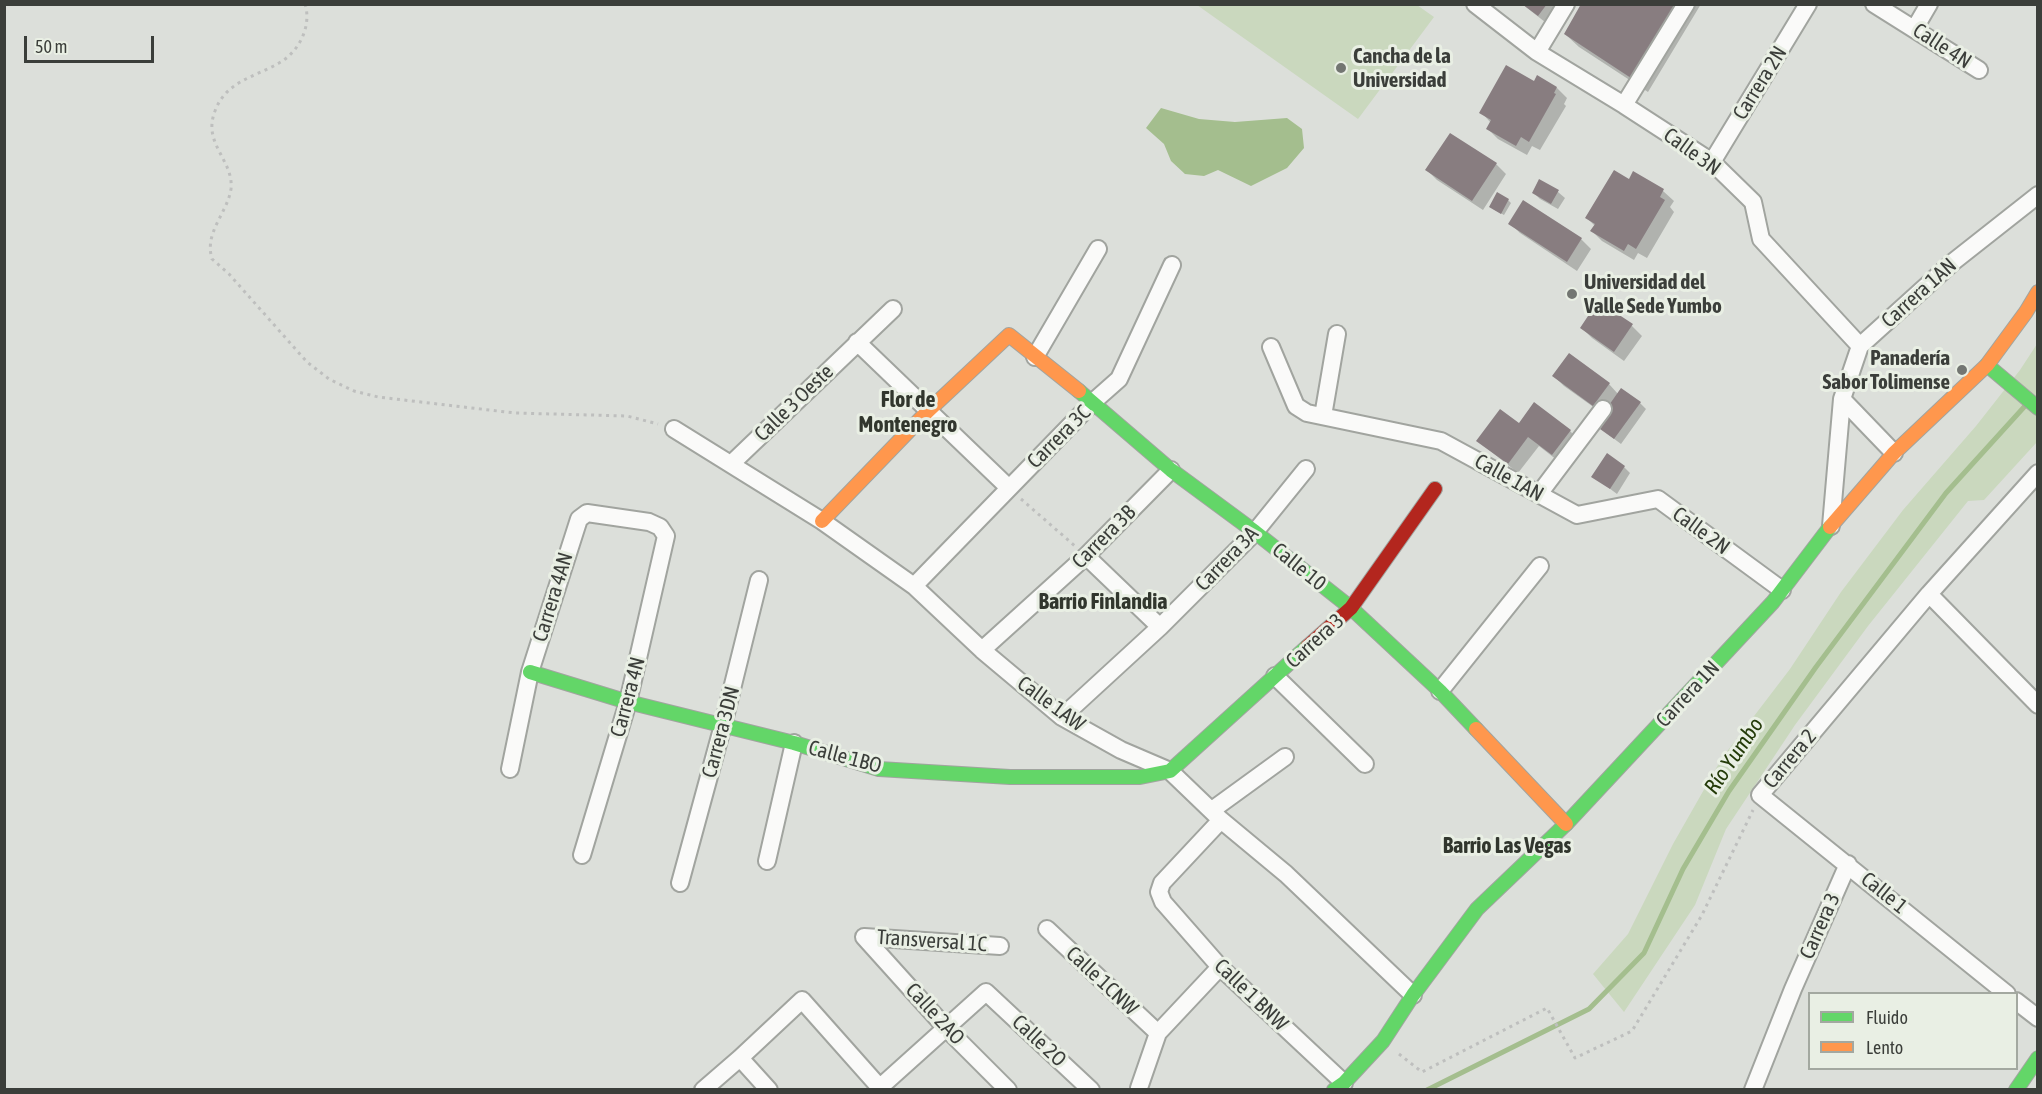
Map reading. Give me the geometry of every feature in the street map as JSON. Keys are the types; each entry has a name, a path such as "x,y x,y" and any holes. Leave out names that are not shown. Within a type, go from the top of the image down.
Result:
{"street":[{"name":"Calle 3N","path":"1475,4 1537,52 1712,162 1753,202 1761,239 1860,346"},
{"path":"1537,52 1566,4"},
{"path":"1624,105 1686,4"},
{"name":"Carrera 2N","path":"1712,162 1808,4"},
{"name":"Calle 4N","path":"1874,4 1979,70"},
{"path":"1914,28 1929,4"},
{"name":"Carrera 1AN","path":"1831,526 1842,399 1860,346 1953,262 2037,195"},
{"path":"1035,357 1098,249"},
{"name":"Carrera 3C","path":"914,586 1093,402 1119,379 1172,265"},
{"name":"Carrera 1N","path":"1339,1086 1383,1041 1413,995 1477,909 1566,824 1742,636 1782,590 1831,526 1894,453 1991,368 2037,292"},
{"path":"893,309 857,342 1009,488"},
{"path":"1323,416 1337,334"},
{"name":"Calle 10","path":"928,411 1009,335 1093,402 1171,470 1255,532 1351,609 1440,691 1566,824"},
{"name":"Calle 3 Oeste","path":"731,464 857,342"},
{"name":"Calle 1AN","path":"1271,347 1296,406 1307,413 1442,441 1577,515"},
{"path":"1991,368 2037,408"},
{"path":"1842,399 1894,453"},
{"path":"1539,494 1603,409"},
{"path":"822,521 928,411"},
{"name":"Calle 1AW","path":"674,429 822,521 914,586 982,650 1062,717 1121,750 1170,771 1286,874 1413,995"},
{"name":"Carrera 3A","path":"1062,717 1160,627 1255,532 1306,469"},
{"name":"Carrera 3B","path":"982,650 1086,556 1171,470"},
{"name":"Carrera 2","path":"1760,795 1929,594 2037,473"},
{"name":"Carrera 3","path":"1170,771 1351,609 1435,489"},
{"name":"Calle 2N","path":"1577,515 1658,499 1782,590"},
{"name":"Carrera 4AN","path":"510,769 530,672 579,519 587,513 649,522 660,527 666,536"},
{"name":"Carrera 4N","path":"582,855 628,702 666,536"},
{"path":"1086,556 1160,627"},
{"path":"1440,691 1540,566"},
{"name":"Carrera 3DN","path":"680,883 759,580"},
{"path":"1929,594 2037,705"},
{"name":"Calle 1BO","path":"530,672 628,702 794,743 879,769 1033,777 1140,777 1170,771"},
{"path":"1275,676 1365,764"},
{"path":"767,861 794,743"},
{"path":"1217,815 1285,757"},
{"name":"Calle 1","path":"1760,795 2006,992"},
{"name":"Calle 1 BNW","path":"1217,815 1162,883 1159,892 1163,902 1220,967 1339,1086"},
{"name":"Carrera 3","path":"1753,1089 1793,988 1848,864"},
{"name":"Calle 1CNW","path":"1047,929 1158,1033"},
{"name":"Transversal 1C","path":"864,937 1000,946"},
{"name":"Calle 2AO","path":"864,937 946,1028 1008,1089"},
{"path":"1139,1089 1158,1033 1220,967"},
{"name":"Calle 2O","path":"946,1028 986,992 1091,1089"},
{"path":"703,1089 740,1058 801,1000 879,1089 946,1028"},
{"path":"2018,1003 2037,1018"},
{"path":"740,1058 769,1089"},
{"path":"2016,1089 2037,1058"}],"path":[{"path":"305,4 307,22 296,48 280,63 233,86 225,94 215,111 212,120 213,139 228,169 231,183 229,198 211,238 212,259 237,282 307,362 330,379 354,391 387,398 515,413 627,416 674,429"},
{"path":"1009,488 1086,556"},
{"name":"Carrera 2","path":"1383,1041 1422,1072 1546,1008 1575,1058 1632,1031 1702,915 1760,795"}],"shaded area":[{"name":"Cancha de la Universidad","path":"1197,5 1417,5 1434,17 1358,119"},
{"path":"1161,108 1199,119 1235,122 1287,118 1302,129 1304,148 1287,168 1251,186 1218,170 1204,176 1185,174 1171,161 1164,144 1146,128"},
{"path":"2037,344 2037,442 1984,500 1968,501 1868,626 1795,725 1726,829 1695,905 1624,1012 1593,974 1628,934 1673,844 1722,758 1790,669 1841,592 1903,510 1976,426 2020,370"}],"building":[{"path":"1522,4 1547,4 1538,16"},
{"path":"1581,4 1679,4 1634,80 1564,34"},
{"path":"1506,65 1534,81 1537,75 1557,87 1554,93 1556,94 1529,142 1521,137 1516,146 1486,129 1491,120 1479,113"},
{"path":"1450,133 1497,163 1472,201 1425,170"},
{"path":"1614,170 1629,179 1633,171 1664,189 1660,197 1665,200 1636,249 1628,244 1624,251 1590,231 1595,224 1585,218"},
{"path":"1539,179 1559,190 1551,204 1532,193"},
{"path":"1497,192 1509,199 1501,214 1489,207"},
{"path":"1523,200 1582,238 1567,262 1508,224"},
{"path":"1598,301 1633,324 1614,352 1580,328"},
{"path":"1569,353 1610,383 1593,406 1552,376"},
{"path":"1621,388 1641,402 1614,439 1600,429 1607,419 1604,417 1607,408"},
{"path":"1534,402 1571,430 1552,455 1528,437 1508,464 1476,441 1500,409 1519,423"},
{"path":"1607,453 1625,466 1610,489 1591,477"}],"waterway":[{"name":"Río Yumbo","path":"1427,1090 1589,1009 1644,953 1683,869 1729,791 1816,667 1946,493 2025,406"}],"traffic: fast":[{"path":"1987,365 2038,408"},
{"path":"1079,391 1171,470 1255,532 1351,608 1440,691 1476,729"},
{"path":"1334,1090 1344,1083 1383,1041 1413,995 1477,909 1566,824 1773,602 1830,527"},
{"path":"530,672 628,702 794,743 879,769 1010,777 1140,777 1170,771 1307,647"},
{"path":"2016,1090 2038,1058"}],"traffic: slow":[{"path":"1830,527 1894,453 1987,365 2038,292"},
{"path":"822,521 928,411 1009,335 1079,391"},
{"path":"1476,729 1566,824"}],"traffic: jam":[{"path":"1307,647 1351,608 1435,489"}],"place":[{"name":"Cancha de la Universidad","path":"1341,68"},
{"name":"Universidad del Valle Sede Yumbo","path":"1572,294"},
{"name":"Panadería Sabor Tolimense","path":"1962,370"}],"district":[{"name":"Flor de Montenegro","path":"908,413"},
{"name":"Barrio Finlandia","path":"1103,602"},
{"name":"Barrio Las Vegas","path":"1507,846"}]}
